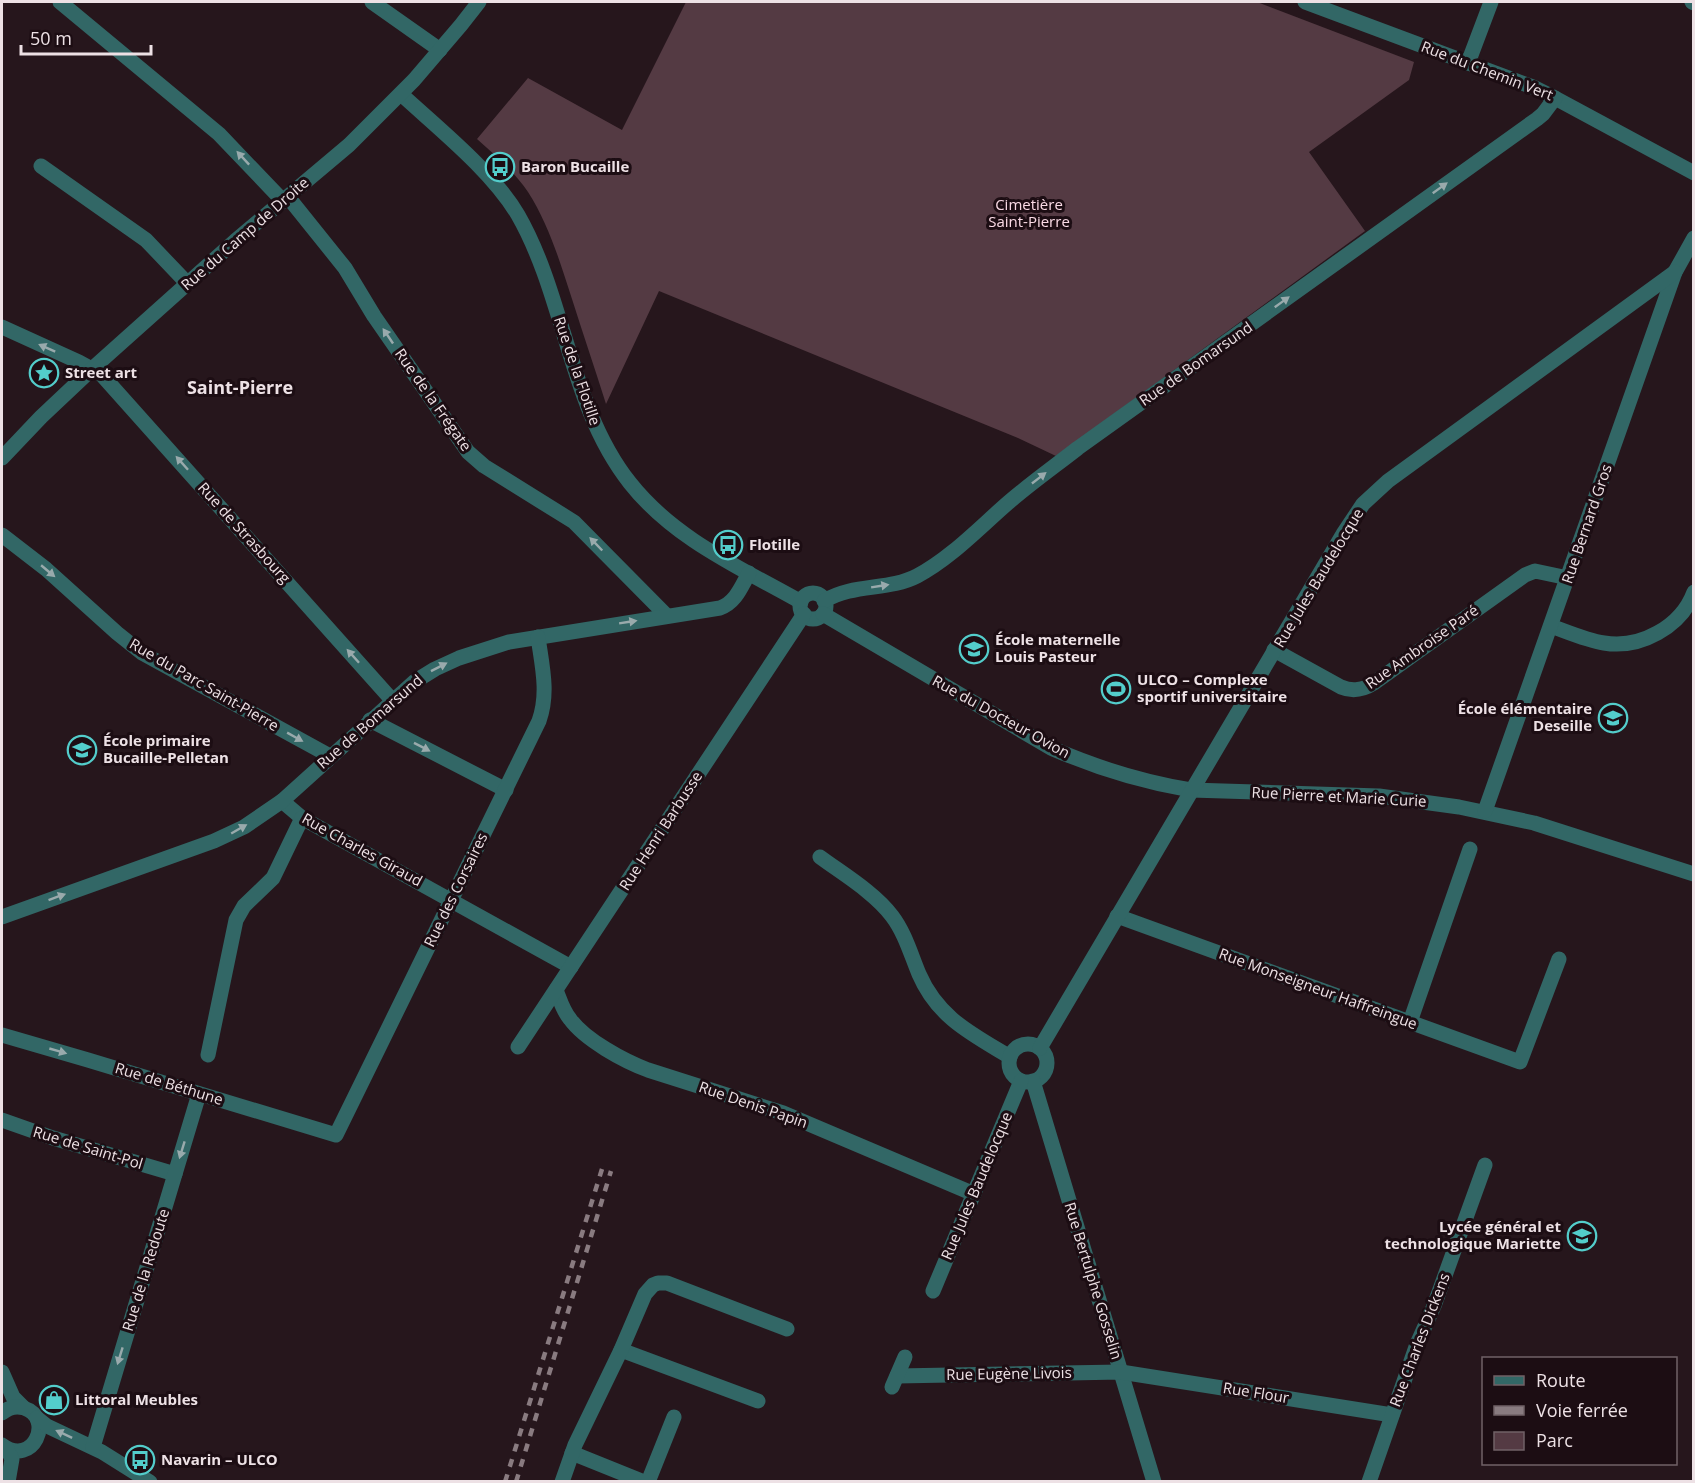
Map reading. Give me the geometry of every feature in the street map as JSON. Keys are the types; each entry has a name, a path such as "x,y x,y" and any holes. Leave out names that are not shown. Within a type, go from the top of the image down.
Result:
{"street":[{"name":"Rue de la Frégate","path":"60,2 219,134 285,199 345,268 374,316 468,452 484,466 574,522 667,616"},
{"path":"372,2 440,50"},
{"name":"Rue du Camp de Droite","path":"2,458 40,417 93,368 337,156 401,94 479,2"},
{"name":"Rue du Chemin Vert","path":"1305,2 1533,87 1694,172"},
{"path":"1468,63 1491,2"},
{"name":"Rue de la Flotille","path":"401,94 491,179 518,216 542,269 594,422 624,475 668,522 802,608"},
{"name":"Rue de Bomarsund","path":"824,607 838,593 909,580 936,564 1027,487 1078,448 1543,114 1555,98"},
{"path":"41,166 146,240 187,284"},
{"name":"Rue Bernard Gros","path":"1485,811 1675,272 1694,238"},
{"name":"Rue Jules Baudelocque","path":"1040,1048 1342,534 1363,504 1379,488 1675,272"},
{"name":"Rue de Strasbourg","path":"2,327 93,368 101,374 392,700"},
{"name":"Rue du Parc Saint-Pierre","path":"2,535 36,561 142,653 330,756"},
{"name":"Rue Ambroise Paré","path":"1275,650 1347,690 1360,690 1374,683 1525,575 1541,571 1568,578"},
{"name":"Rue de Bomarsund","path":"2,917 223,838 244,827 282,801 414,682 446,663 483,649 538,637 727,605 735,598 749,573"},
{"path":"1551,626 1603,643 1618,644 1636,641 1662,630 1677,619 1694,592"},
{"path":"812,594 819,595 824,607 813,619 808,618 802,608 806,596 812,594"},
{"name":"Rue du Docteur Ovion","path":"824,607 1051,748 1111,772 1191,790"},
{"name":"Rue Henri Barbusse","path":"518,1047 802,608"},
{"name":"Rue des Corsaires","path":"336,1135 535,730 543,706 544,680 538,637"},
{"path":"370,720 506,790"},
{"name":"Rue Pierre et Marie Curie","path":"1191,790 1379,796 1433,802 1534,823 1694,874"},
{"name":"Rue Charles Giraud","path":"282,801 302,818 571,967"},
{"path":"208,1055 236,920 244,906 273,878 302,818"},
{"path":"1410,1022 1470,849"},
{"path":"820,857 871,895 892,916 903,934 925,986 943,1011 959,1025 1010,1057"},
{"name":"Rue Monseigneur Haffreingue","path":"1117,916 1520,1062 1558,959"},
{"name":"Rue Denis Papin","path":"556,990 565,1012 575,1026 627,1062 783,1113 974,1194"},
{"name":"Rue de Béthune","path":"2,1035 336,1135"},
{"path":"1032,1044 1040,1048 1046,1058 1047,1066 1041,1077 1027,1081 1014,1076 1009,1066 1014,1050 1021,1045 1032,1044"},
{"name":"Rue Jules Baudelocque","path":"933,1291 974,1194 1027,1081"},
{"name":"Rue Bertulphe Gosselin","path":"1027,1081 1154,1482"},
{"name":"Rue de la Redoute","path":"93,1447 199,1094"},
{"name":"Rue de Saint-Pol","path":"2,1120 53,1138 175,1174"},
{"name":"Rue Charles Dickens","path":"1369,1482 1417,1344 1434,1306 1485,1165"},
{"path":"562,1482 572,1454 645,1294 653,1285 662,1282 673,1285 787,1329"},
{"path":"621,1350 758,1401"},
{"name":"Rue Eugène Livois","path":"905,1357 895,1382 1121,1372"},
{"path":"2,1372 13,1398 9,1408 29,1410 52,1428 93,1447 147,1480"},
{"name":"Rue Flour","path":"1121,1372 1392,1415"},
{"path":"572,1454 646,1482 674,1417"},
{"path":"4,1447 21,1451 33,1444 39,1432 37,1418"},
{"path":"4,1447 12,1460 8,1482"}],"green space":[{"name":"Cimetière Saint-Pierre","path":"686,2 1257,2 1414,62 1409,80 1309,152 1365,231 1056,456 1018,438 659,291 606,404 558,258 542,217 517,177 477,139 528,78 622,130"}],"railway":[{"path":"505,1482 602,1169"},
{"path":"516,1482 611,1171"}],"place":[{"name":"Baron Bucaille","path":"500,167"},
{"name":"Street art","path":"44,373"},
{"name":"Flotille","path":"728,545"},
{"name":"École maternelle Louis Pasteur","path":"974,649"},
{"name":"ULCO – Complexe sportif universitaire","path":"1116,689"},
{"name":"École élémentaire Deseille","path":"1613,718"},
{"name":"École primaire Bucaille-Pelletan","path":"82,750"},
{"name":"Lycée général et technologique Mariette","path":"1582,1236"},
{"name":"Littoral Meubles","path":"54,1400"},
{"name":"Navarin – ULCO","path":"140,1460"}],"district":[{"name":"Saint-Pierre","path":"240,388"}]}
